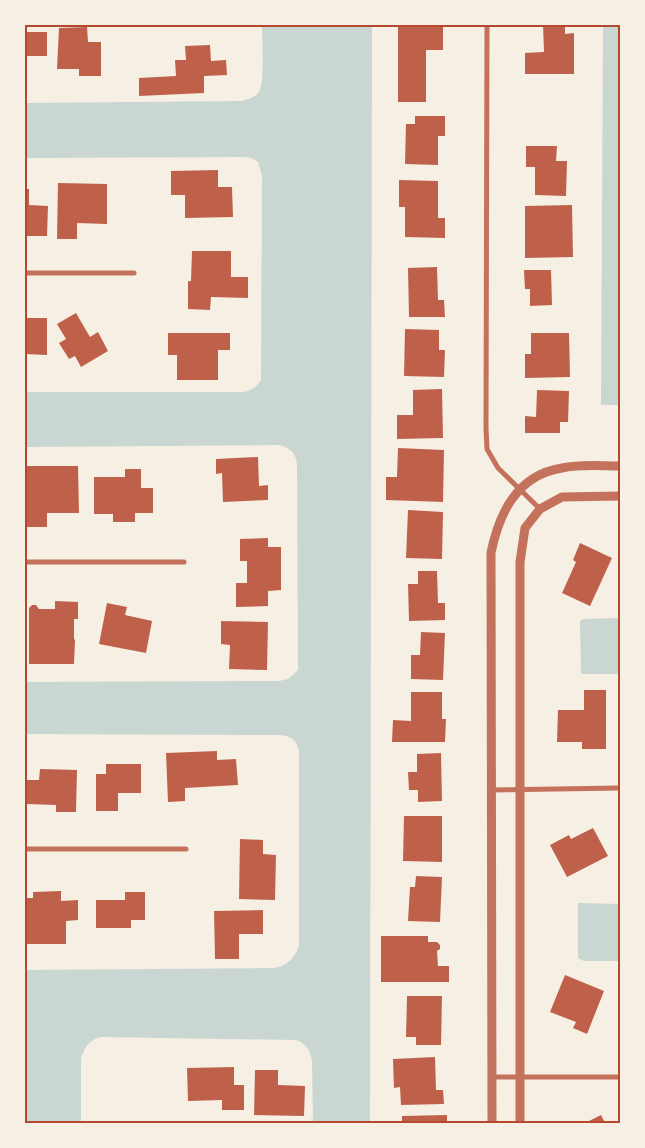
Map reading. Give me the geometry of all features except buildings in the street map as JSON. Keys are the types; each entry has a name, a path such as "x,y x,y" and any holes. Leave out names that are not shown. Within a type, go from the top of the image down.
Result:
{"street":[{"path":"487,25 487,449 498,468 540,509"},
{"path":"25,273 134,273"},
{"path":"492,1123 491,553 495,531 504,510 520,489 545,472 563,467 620,466"},
{"path":"520,1123 520,562 525,528 540,509 562,497 620,496"},
{"path":"25,562 184,562"},
{"path":"491,790 620,788"},
{"path":"25,849 186,849"},
{"path":"492,1076 620,1077"}],"shaded area":[{"path":"262,25 372,25 370,1123 313,1123 312,1060 307,1048 296,1040 101,1037 88,1044 81,1058 81,1123 25,1123 25,970 274,968 290,961 299,946 299,751 293,739 280,735 25,734 25,682 279,681 288,679 298,670 297,465 294,454 290,449 279,445 25,447 25,392 244,392 254,388 261,380 262,176 258,162 244,157 25,158 25,103 242,101 249,99 259,92 261,87 263,70"},
{"path":"603,25 620,25 620,405 601,405"},
{"path":"620,618 620,674 581,674 580,621 583,619"},
{"path":"578,903 620,904 620,961 584,961 578,958"}]}
